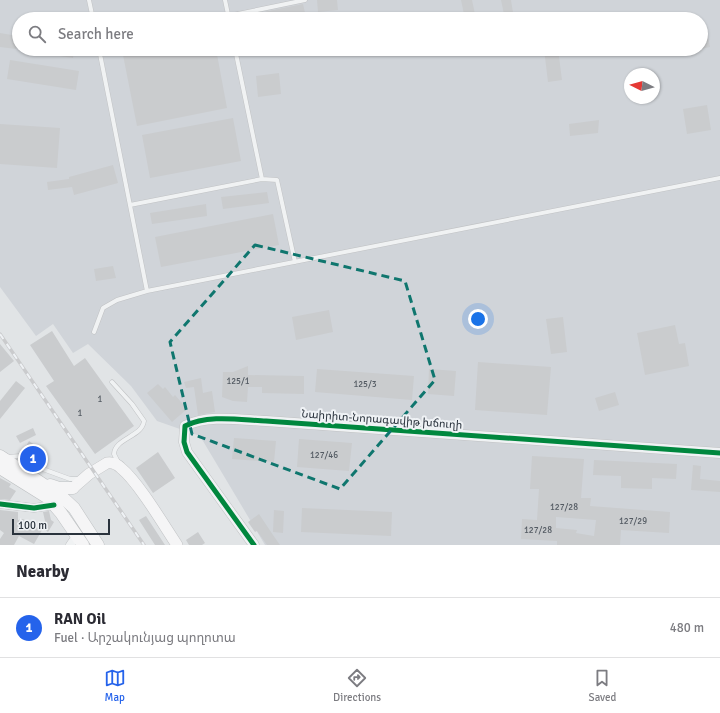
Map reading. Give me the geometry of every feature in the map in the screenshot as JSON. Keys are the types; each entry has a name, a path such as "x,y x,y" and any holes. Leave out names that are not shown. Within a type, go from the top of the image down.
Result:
{"main road":[{"path":"1,460 49,495 74,508 98,545"},
{"path":"49,495 73,488 83,479 107,463 111,462 122,469 177,545"},
{"path":"49,495 58,488 73,488"},
{"path":"73,488 74,508"},
{"path":"49,495 76,542"}],"street":[{"name":"Նաիրիտ-Նորագավիթ խճուղի","path":"254,545 187,452 184,442 185,426 194,421 213,419 266,421 720,453"},
{"path":"34,508 49,495"},
{"path":"0,504 34,508 49,495"}],"lane":[{"path":"90,0 92,12"},
{"path":"225,0 227,12"},
{"path":"251,12 305,0"},
{"path":"100,56 147,291"},
{"path":"236,56 262,179"},
{"path":"94,332 103,308 117,300 147,291 563,211 720,178"},
{"path":"130,205 262,179 277,180 295,262"},
{"path":"112,382 132,404 144,421 142,428 114,451 115,457 122,469"},
{"path":"1,460 21,456"},
{"path":"40,468 70,480 83,479"}],"highlighted area":[{"path":"255,245 405,281 435,380 340,489 192,434 170,342"}],"shaded area":[{"path":"0,0 720,0 720,545 265,545 200,436 157,421 131,386 88,344 73,353 53,324 36,336 0,287"}],"building":[{"path":"317,0 337,0 338,10 318,12"},
{"path":"461,0 472,0 475,12 464,12"},
{"path":"501,0 511,0 513,12 504,12"},
{"path":"303,4 305,12 263,12"},
{"path":"0,33 12,35 12,48 0,47"},
{"path":"708,36 710,47 708,47"},
{"path":"60,56 73,56 73,58"},
{"path":"123,56 217,56 227,108 137,126"},
{"path":"545,56 559,56 562,80 548,82"},
{"path":"10,60 79,71 76,90 7,79"},
{"path":"279,73 281,94 258,97 256,76"},
{"path":"707,105 711,130 687,134 683,109"},
{"path":"233,118 241,161 150,178 142,135"},
{"path":"599,120 598,133 570,136 569,124"},
{"path":"0,124 60,128 57,168 0,164"},
{"path":"113,165 118,183 74,195 72,187 48,190 47,182 69,179 69,177"},
{"path":"267,192 269,203 223,209 221,197"},
{"path":"206,204 207,216 152,224 150,213"},
{"path":"273,214 279,245 161,267 155,237"},
{"path":"113,266 116,278 96,281 94,269"},
{"path":"329,310 333,332 296,340 292,317"},
{"path":"563,317 567,352 551,354 546,319"},
{"path":"675,325 679,344 685,343 689,366 645,375 637,333"},
{"path":"52,331 74,366 85,358 134,426 95,454 46,386 54,381 30,345"},
{"path":"0,344 14,361 0,372"},
{"path":"478,362 551,367 547,415 475,410"},
{"path":"248,366 248,375 304,376 304,394 262,393 262,387 248,387 247,402 233,401 222,397 223,372 233,372"},
{"path":"317,369 414,376 412,400 315,392"},
{"path":"429,369 456,371 454,396 428,394"},
{"path":"201,378 203,393 212,391 215,412 198,415 194,387 186,388 184,382"},
{"path":"16,381 25,388 0,419 0,401"},
{"path":"158,384 163,389 165,387 173,397 175,395 187,409 172,422 147,393"},
{"path":"615,392 619,405 599,411 595,398"},
{"path":"33,428 36,435 20,443 16,436"},
{"path":"234,438 276,441 274,462 232,459"},
{"path":"299,439 352,443 349,471 297,467"},
{"path":"29,441 46,453 42,459 43,465 39,465 36,468 23,459 24,455 22,453"},
{"path":"158,452 175,478 153,493 136,468"},
{"path":"532,456 584,459 581,498 591,498 590,506 670,512 669,533 621,530 620,545 557,545 557,541 521,539 522,519 537,520 539,489 530,489","holes":["556,517 596,520 594,536 576,533 577,530 556,528"]},
{"path":"594,460 677,464 676,479 652,478 652,489 621,488 621,476 593,475"},
{"path":"693,465 701,466 700,479 720,481 720,492 691,490"},
{"path":"0,478 11,484 9,487 16,491 10,500 0,499"},
{"path":"302,508 392,512 391,536 301,532"},
{"path":"0,510 18,512 18,520 23,519 42,530 34,544 19,536 14,545 0,545 0,539 4,533 0,530"},
{"path":"274,510 284,511 283,533 273,532"},
{"path":"49,511 51,520 54,522 48,532 41,527 45,521 43,512"},
{"path":"259,514 280,545 267,545 257,531 255,532 248,522"},
{"path":"146,516 165,545 155,545 139,520"},
{"path":"198,532 205,543 202,545 189,545 186,540"}],"railway":[{"path":"0,334 144,545"}],"cycle path":[{"path":"254,545 187,452 184,442 185,426 204,420 235,419 720,453"},
{"path":"0,504 34,508 54,505"}],"place":[{"name":"RAN Oil","path":"33,459"}]}
